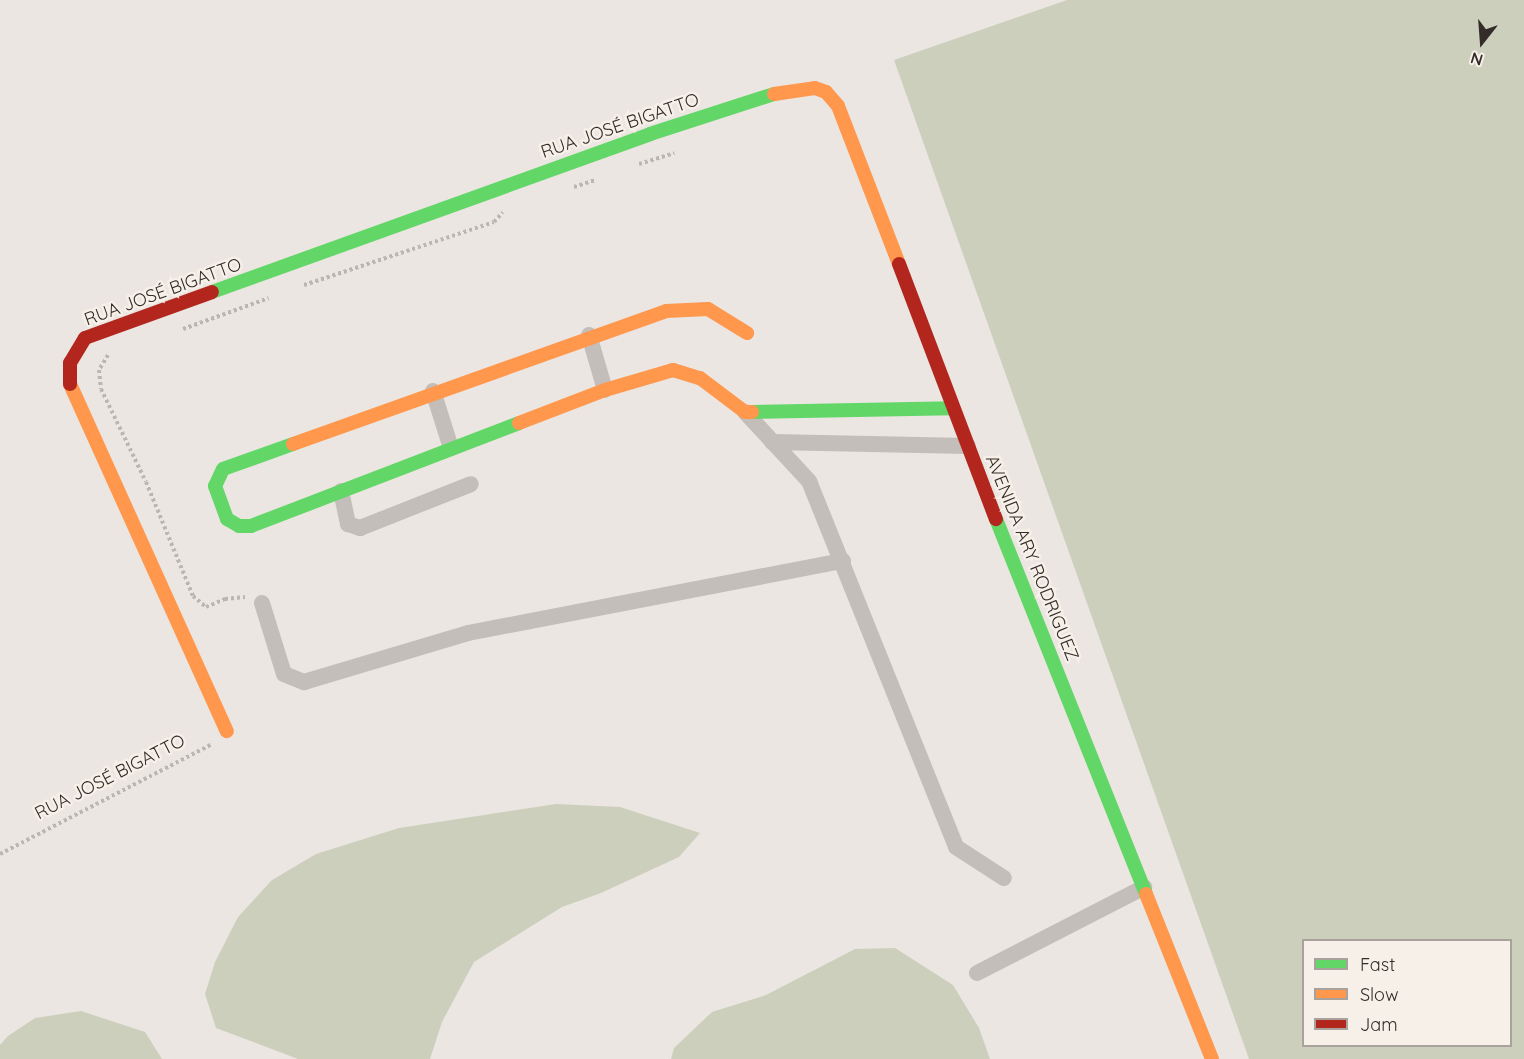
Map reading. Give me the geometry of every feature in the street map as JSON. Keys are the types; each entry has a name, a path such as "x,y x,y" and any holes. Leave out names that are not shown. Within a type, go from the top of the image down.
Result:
{"street":[{"name":"AVENIDA ARY RODRIGUEZ","path":"804,87 826,92 838,106 952,408 1212,1059"},
{"name":"RUA JOSÉ BIGATTO","path":"227,731 70,384 76,349 86,338 639,138 804,87"},
{"path":"747,333 708,309 666,311 588,335 223,469 215,486 227,519 239,526 251,526 605,390 673,370 700,378 745,412 809,482 843,561 956,847 1004,878"},
{"path":"588,335 605,390"},
{"path":"433,391 451,448"},
{"path":"745,412 952,408"},
{"path":"772,442 968,446"},
{"path":"341,491 348,524 360,528 471,484"},
{"path":"262,603 284,674 304,682 468,633 843,561"},
{"path":"977,973 1144,886"}],"path":[{"path":"636,164 674,153"},
{"path":"565,190 606,175"},
{"path":"294,287 335,277 494,222 507,208"},
{"path":"178,330 274,295"},
{"path":"116,351 105,356 99,370 101,389 150,490 193,596 206,607 225,599 246,597 262,603"},
{"name":"RUA JOSÉ BIGATTO","path":"0,854 225,737 227,731"}],"green space":[{"path":"1067,0 1524,0 1524,1059 1249,1059 894,60"},
{"path":"556,804 620,807 700,833 679,857 601,893 562,907 474,962 442,1022 430,1059 298,1059 216,1028 205,994 215,962 238,917 272,880 316,854 399,828"},
{"path":"895,948 953,985 979,1028 990,1059 671,1059 674,1048 712,1012 766,995 855,949"},
{"path":"81,1011 145,1032 162,1059 0,1059 0,1045 8,1036 35,1018"}],"traffic: fast":[{"path":"212,292 650,134 774,94"},
{"path":"752,412 952,408"},
{"path":"293,444 223,469 215,486 227,519 239,526 251,526 519,423"},
{"path":"996,519 1146,894"}],"traffic: slow":[{"path":"774,94 815,88 826,92 838,106 899,264"},
{"path":"293,444 666,311 708,309 747,333"},
{"path":"519,423 605,390 673,370 700,378 745,412 752,412"},
{"path":"70,384 227,731"},
{"path":"1146,894 1212,1059"}],"traffic: jam":[{"path":"899,264 996,519"},
{"path":"70,384 70,363 85,338 212,292"}]}
